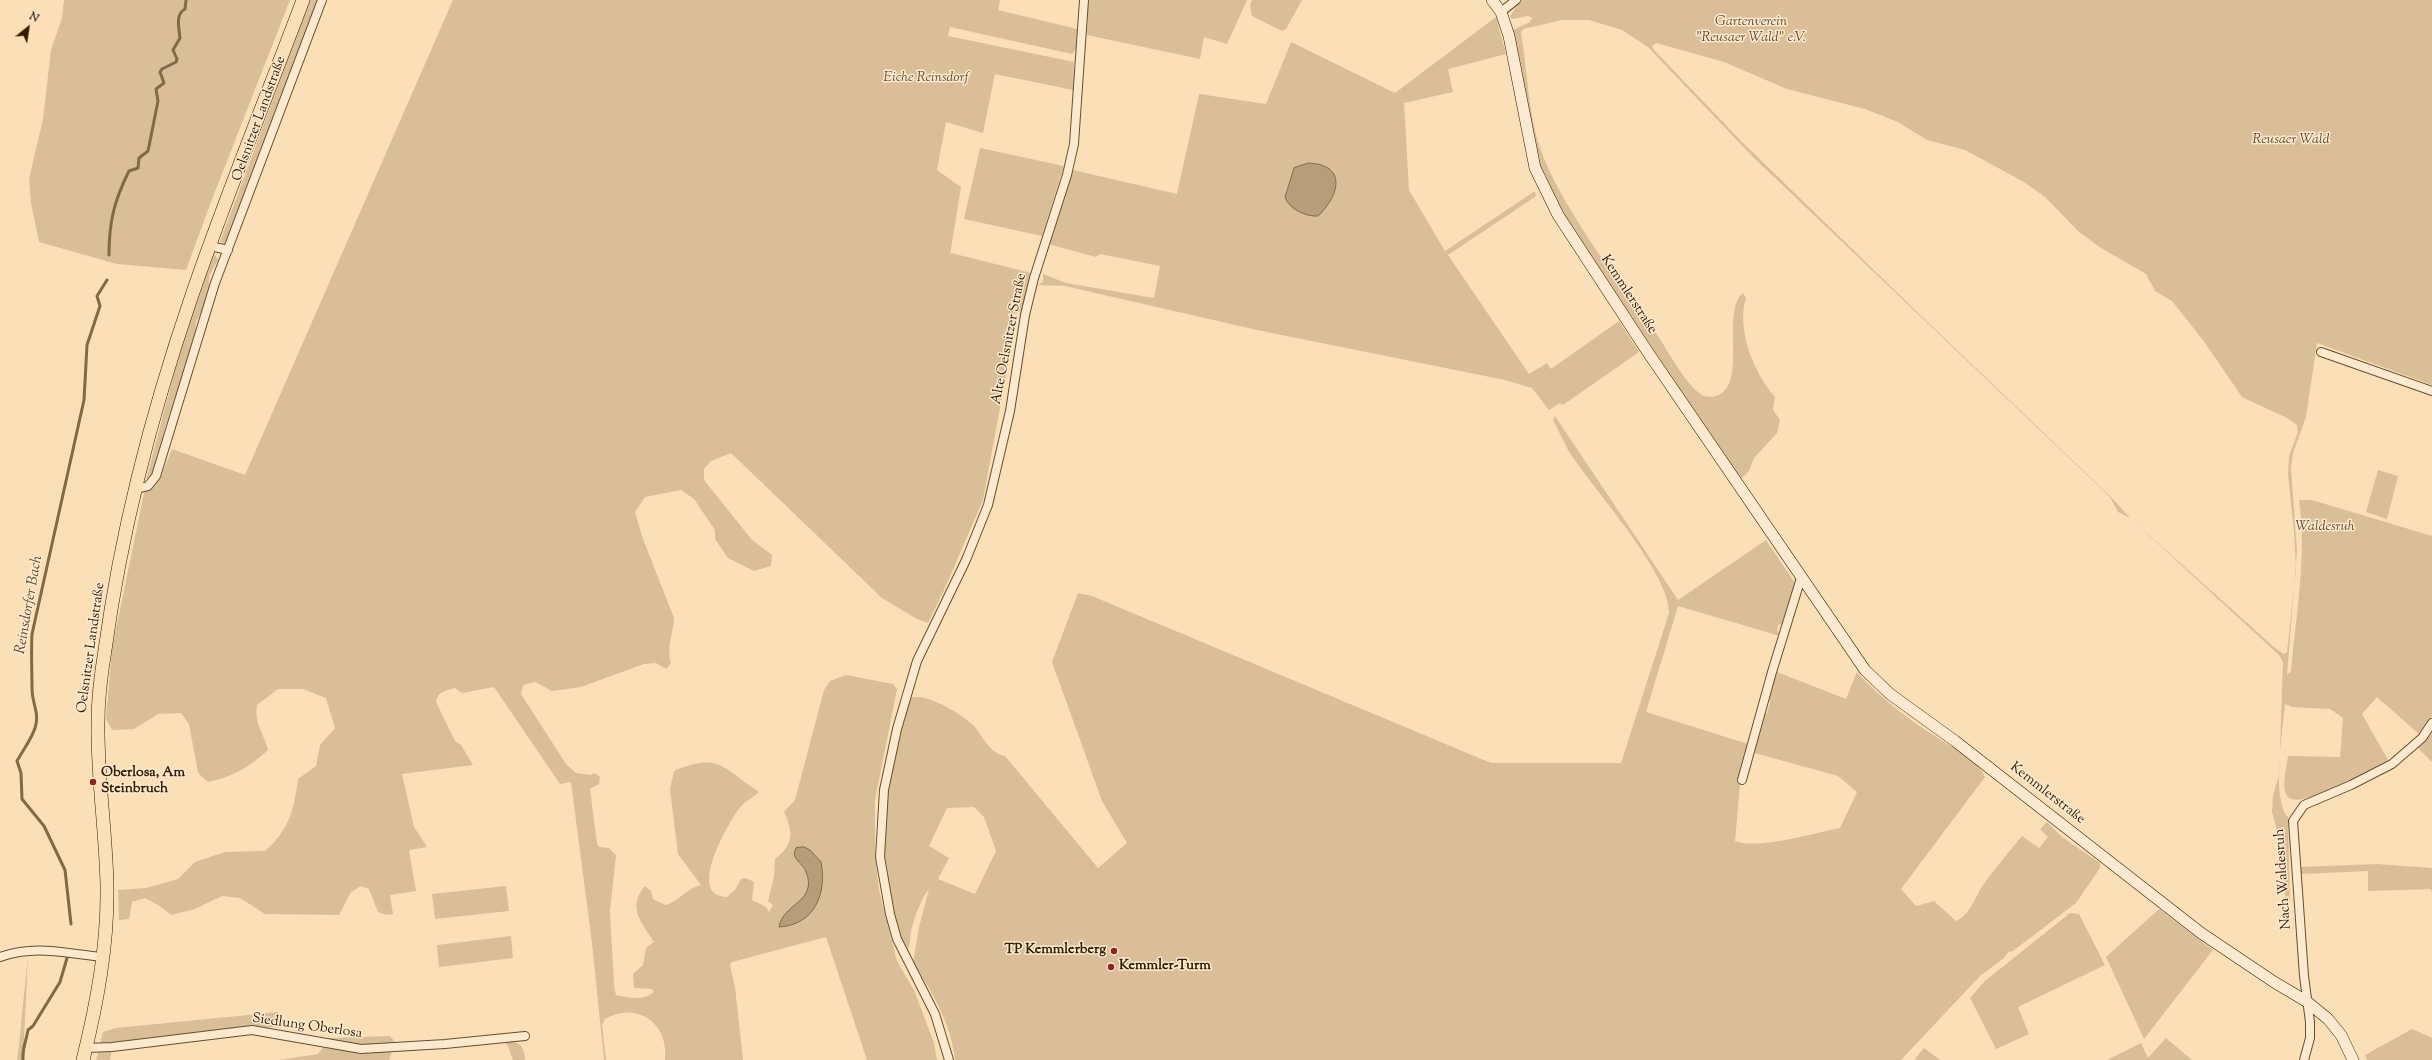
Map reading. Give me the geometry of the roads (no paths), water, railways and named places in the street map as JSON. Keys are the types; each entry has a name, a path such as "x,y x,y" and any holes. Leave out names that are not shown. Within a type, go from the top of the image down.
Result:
{"main road":[{"name":"Oelsnitzer Landstraße","path":"85,1054 104,957 107,886 98,740 99,697 116,588 137,489 176,344 210,246 303,0"}],"street":[{"name":"Oelsnitzer Landstraße","path":"137,489 148,486 156,476 215,283 322,0"},
{"name":"Alte Oelsnitzer Straße","path":"949,1060 935,1014 897,939 884,889 880,857 884,790 897,729 917,661 969,553 988,505 1010,411 1025,315 1034,278 1067,175 1074,144 1084,0"},
{"name":"Kemmlerstraße","path":"1492,0 1501,12 1509,36 1528,140 1535,168 1558,216 1647,351 1865,670 1890,694 1955,741 2201,933 2274,982 2306,1001 2328,1019 2341,1035 2353,1060"},
{"path":"1501,12 1516,0"},
{"path":"210,246 228,250"},
{"path":"2321,352 2432,392"},
{"path":"1742,780 1772,672 1801,578"},
{"name":"Nach Waldesruh","path":"2304,1060 2310,1038 2293,821 2304,805 2351,786 2392,764 2422,738 2432,723"},
{"path":"0,957 29,949 50,950 104,957"},
{"name":"Siedlung Oberlosa","path":"85,1054 112,1047 252,1030 361,1049 445,1044 525,1036"}],"waterway":[{"name":"Reinsdorfer Bach","path":"109,255 111,222 116,202 129,171 138,168 139,158 148,151 158,101 156,89 164,83 160,72 162,69 176,62 177,59 173,50 180,38 179,18 180,14 185,9 186,0"},
{"name":"Reinsdorfer Bach","path":"71,924 65,870 44,826 22,799 21,773 17,761 31,737 37,718 32,689 32,634 84,400 87,345 100,306 97,296 107,280"},
{"name":"Reinsdorfer Bach","path":"23,1060 28,1030 33,1026 60,982 67,958"}],"place":[{"name":"Oberlosa, Am Steinbruch","path":"93,782"},
{"name":"TP Kemmlerberg","path":"1114,951"},
{"name":"Kemmler-Turm","path":"1111,967"}],"park label":[{"name":"Gartenverein \"Reusaer Wald\" e.V.","path":"1751,32"},
{"name":"Eiche Reinsdorf","path":"926,79"},
{"name":"Reusaer Wald","path":"2291,141"},
{"name":"Waldesruh","path":"2325,528"}]}
